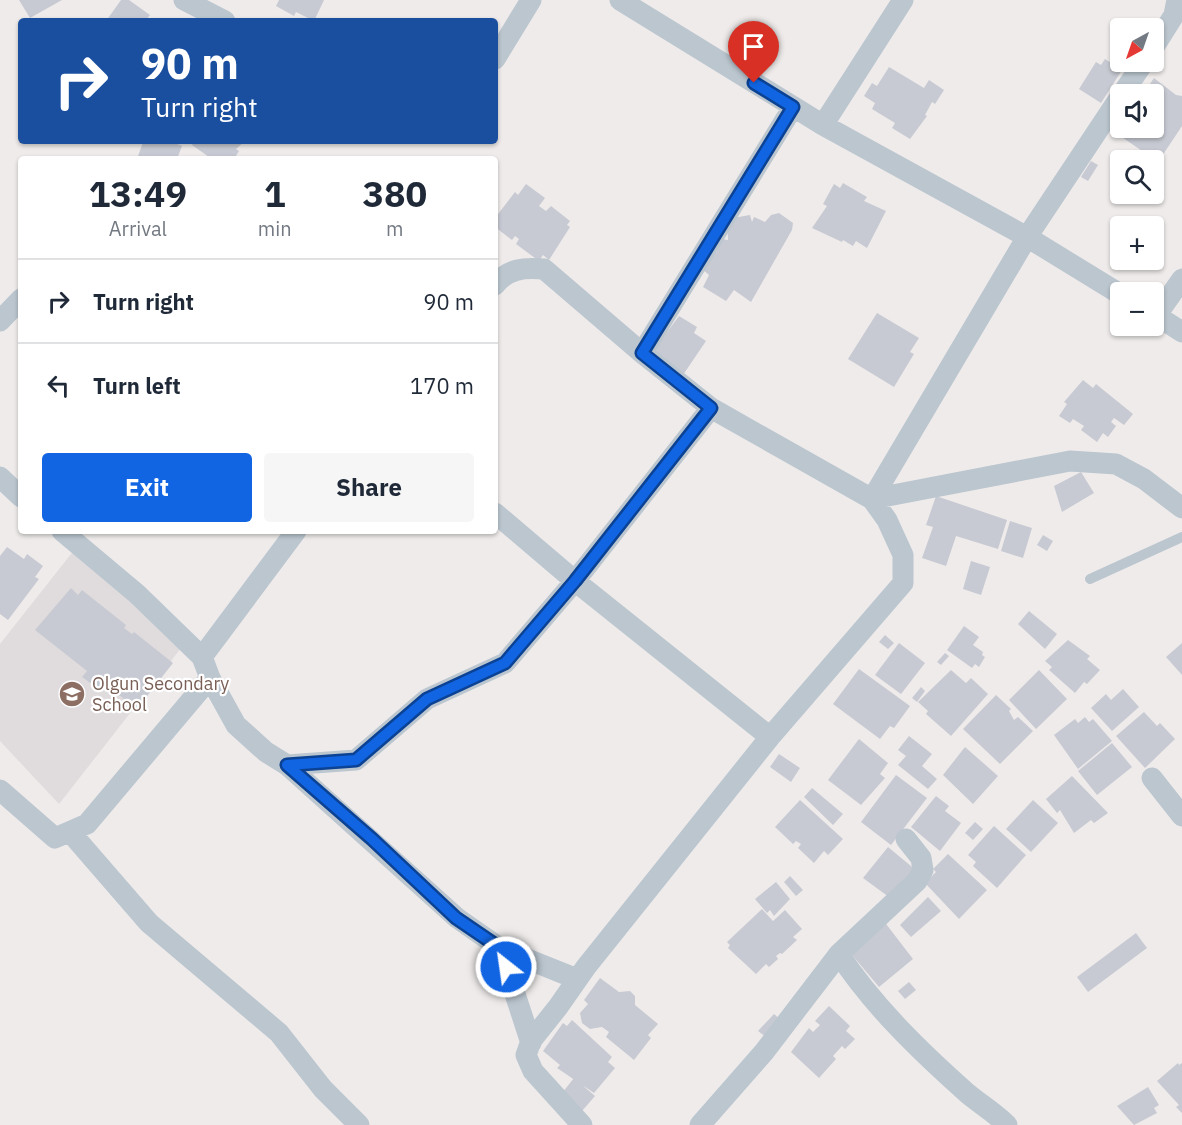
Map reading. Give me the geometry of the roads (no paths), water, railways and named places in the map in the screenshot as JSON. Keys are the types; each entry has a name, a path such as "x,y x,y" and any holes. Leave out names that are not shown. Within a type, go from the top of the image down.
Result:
{"street":[{"path":"184,0 219,18"},
{"path":"498,54 531,0"},
{"path":"620,0 793,107 1027,237 1110,288"},
{"path":"823,124 903,0"},
{"path":"1164,31 1174,15 1177,0"},
{"path":"642,353 793,107"},
{"path":"872,499 1027,237 1110,112"},
{"path":"498,281 502,276 524,267 544,269 642,353 711,408 872,499 887,520 903,555 903,584 770,737 577,979 531,1043 526,1055 533,1071 582,1125"},
{"path":"1164,303 1182,279"},
{"path":"1,318 18,302"},
{"path":"1164,321 1182,332"},
{"path":"287,765 356,760 427,699 505,663 575,581 711,408"},
{"path":"872,499 1070,461 1116,464 1144,479 1182,508"},
{"path":"0,477 18,493"},
{"path":"498,516 575,581 770,737"},
{"path":"66,534 137,594 202,657 210,678 236,725 266,752 287,765 372,839 456,918 500,948 577,979"},
{"path":"202,657 294,534"},
{"path":"0,790 55,838 71,833 87,824 210,678"},
{"path":"1152,778 1182,816"},
{"path":"71,833 149,923 279,1033 322,1089 359,1125"},
{"path":"700,1125 764,1052 839,954 917,881 923,870 921,858 906,839"},
{"path":"500,948 531,1043"},
{"path":"839,954 864,989 923,1051 965,1091 1007,1125"}],"lane":[{"path":"1090,579 1182,537"}],"place":[{"name":"Olgun Secondary School","path":"72,694"}]}
